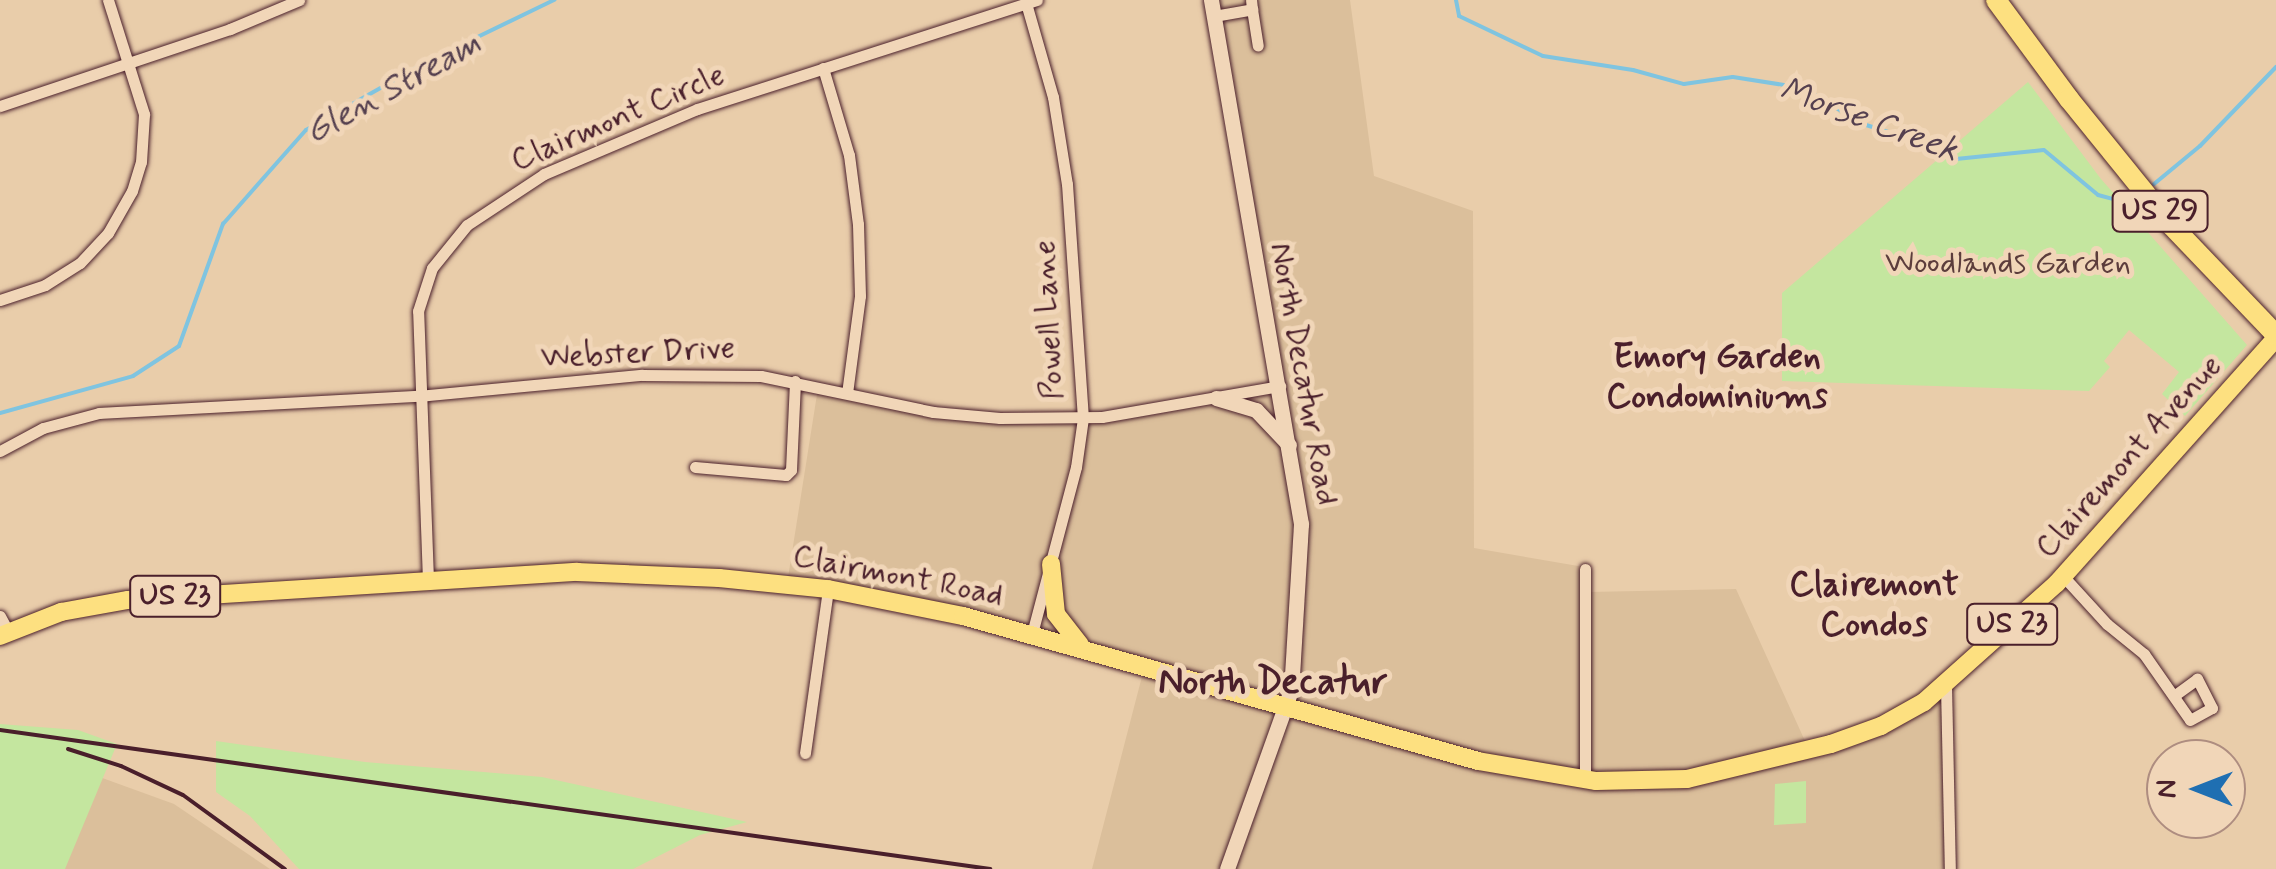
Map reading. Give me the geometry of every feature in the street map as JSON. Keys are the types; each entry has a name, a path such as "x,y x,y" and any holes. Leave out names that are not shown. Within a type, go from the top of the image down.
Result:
{"highway":[{"name":"US 29","path":"1996,0 2069,100 2171,225 2276,337"}],"main road":[{"name":"North Decatur Road","path":"1212,8 1291,448 1300,548 1293,677 1286,708 1227,869"},
{"name":"Clairemont Avenue","path":"1770,761 1881,726 1946,686 2063,576 2276,337"},
{"path":"1216,398 1256,410 1291,448"},
{"path":"1051,564 1056,614 1084,649"},
{"name":"Clairmont Road","path":"3,628 111,602 428,580 632,573 828,589 1032,633 1478,761 1585,780 1678,780 1770,761"}],"street":[{"path":"0,300 45,285 80,264 126,205 137,177 145,127 130,60 108,0"},
{"path":"0,106 230,29 281,4 299,0"},
{"name":"Clairmont Circle","path":"428,580 418,396 423,288 447,246 476,217 524,185 587,154 698,108 1031,2"},
{"name":"Powell Lane","path":"1031,2 1053,97 1067,184 1082,418 1076,467 1032,633"},
{"path":"1212,8 1253,3 1258,46"},
{"path":"823,68 849,156 860,249 859,308 848,392"},
{"name":"Webster Drive","path":"0,451 43,428 100,414 418,396 677,374 795,382 953,415 1082,418 1280,386"},
{"path":"695,468 786,475 790,470 795,382"},
{"path":"1585,569 1585,780"},
{"path":"2063,576 2107,624 2144,654 2175,694"},
{"path":"805,753 828,589"},
{"path":"1946,686 1950,869"}],"shaded area":[{"path":"1217,0 1350,0 1374,176 1473,211 1474,548 1584,567 1589,592 1736,589 1805,741 1877,724 1946,685 1954,869 1092,869 1146,661 787,584 818,388 935,410 1083,419 1280,387"},
{"path":"39,755 174,804 270,869 0,869"}],"green space":[{"name":"Woodlands Garden","path":"2028,82 2101,179 2247,345 2185,416 2162,394 2179,372 2129,330 2104,361 2110,367 2089,391 1782,381 1782,293"},
{"path":"0,724 78,730 117,744 65,869 0,869"},
{"path":"216,741 365,762 542,777 747,822 700,835 633,869 299,869 250,816 216,792"},
{"path":"1806,781 1806,823 1774,825 1775,784"}],"waterway":[{"name":"Glen Stream","path":"0,413 133,376 179,346 223,224 306,130 432,59 554,0"},
{"name":"Morse Creek","path":"1456,0 1459,16 1543,56 1633,70 1684,84 1733,77 1803,88 1863,124 1938,148 1956,159 2044,150 2098,195 2113,199"},
{"name":"Morse Creek","path":"2154,184 2200,146 2276,67"}],"railway":[{"path":"0,730 990,869"},
{"path":"68,749 121,766 183,795 285,869"}],"district":[{"name":"Emory Garden Condominiums","path":"1717,377"},
{"name":"Clairemont Condos","path":"1874,605"},
{"name":"North Decatur","path":"1273,683"}]}
